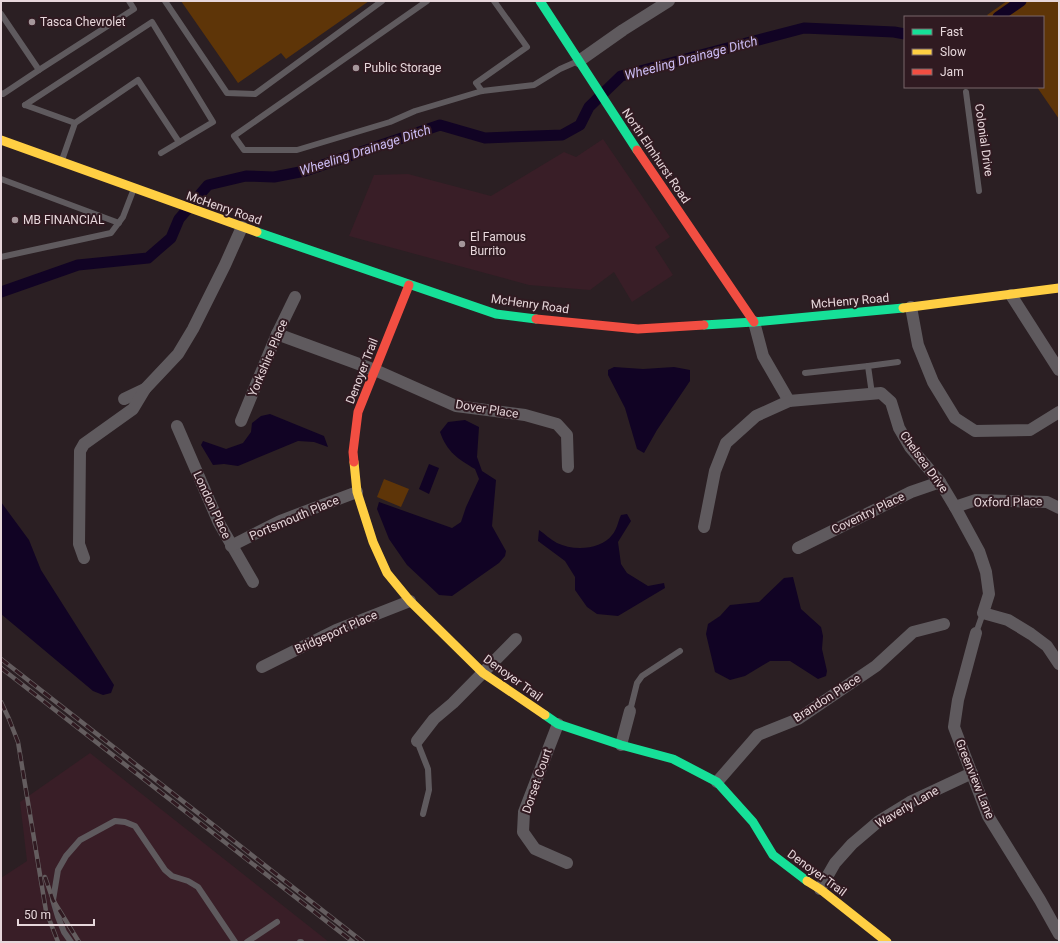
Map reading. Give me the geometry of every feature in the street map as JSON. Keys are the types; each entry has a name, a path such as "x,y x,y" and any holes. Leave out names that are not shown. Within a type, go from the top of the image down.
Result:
{"main road":[{"name":"North Elmhurst Road","path":"540,1 635,147 754,322"},
{"name":"McHenry Road","path":"1,140 208,216 496,314 638,329 754,322 911,307 1059,288"},
{"name":"Denoyer Trail","path":"409,285 358,412 353,452 357,492 372,542 387,573 410,601 483,673 558,724 621,745 673,759 717,782 753,822 773,855 799,876 820,889 886,942"}],"street":[{"path":"579,61 623,30 669,1"},
{"path":"84,558 79,544 80,451 86,442 133,409 145,389 178,354 193,329 242,227"},
{"path":"1011,295 1059,370"},
{"name":"Yorkshire Place","path":"241,421 277,334 295,297"},
{"path":"911,307 918,345 933,382 955,418 975,431 1030,430 1059,412"},
{"path":"754,322 763,356 789,401"},
{"name":"Dover Place","path":"277,334 374,370 456,406 525,415 557,424 567,435 568,468"},
{"path":"124,399 145,389"},
{"name":"Chelsea Drive","path":"704,527 715,471 726,443 756,416 789,401 881,393 891,402 899,428 910,447 940,482 979,551 986,572 989,594 983,613"},
{"name":"London Place","path":"178,426 219,523 253,582"},
{"name":"Coventry Place","path":"798,548 911,492 940,482"},
{"name":"Portsmouth Place","path":"231,546 280,521 357,492"},
{"name":"Oxford Place","path":"955,507 976,500 1047,502 1059,508"},
{"name":"Bridgeport Place","path":"262,667 336,630 410,601"},
{"path":"983,613 1008,620 1031,634 1047,646 1059,664"},
{"name":"Brandon Place","path":"717,782 758,735 798,719 876,666 913,632 944,624"},
{"name":"Chelsea Drive","path":"970,656 976,632"},
{"path":"417,741 434,719 453,703 516,639"},
{"name":"Greenview Lane","path":"970,656 958,700 954,727 988,816 1040,900 1059,934"},
{"path":"621,745 630,711"},
{"name":"Dorset Court","path":"558,724 524,812 523,832 535,849 567,863"},
{"name":"Waverly Lane","path":"820,889 834,864 852,844 879,821 910,802 972,773"}],"lane":[{"path":"1,93 3,94 134,9 129,1"},
{"path":"165,1 227,93 255,94 382,1"},
{"path":"427,1 234,136 244,150 298,150 390,122 415,111 482,91 534,85 560,69 579,61"},
{"path":"482,91 476,83 527,47 494,1"},
{"path":"1,14 39,70"},
{"path":"75,123 25,105 152,22 213,122 161,153"},
{"path":"61,162 75,123 138,80 179,142"},
{"name":"Colonial Drive","path":"966,92 979,191"},
{"path":"1,179 119,223"},
{"path":"1,258 111,233 123,217 134,188"},
{"path":"805,373 898,362"},
{"path":"868,366 872,394"},
{"name":"Chelsea Drive","path":"976,632 983,613"},
{"path":"630,711 637,683 642,676 680,651"},
{"path":"417,741 428,769 429,790 423,814"},
{"path":"71,942 64,932 53,900 58,870 66,856 80,840 115,821 124,822 135,826 165,870 172,876 198,886 235,942"},
{"path":"247,942 277,922"}],"shaded area":[{"path":"181,1 369,1 286,59 281,53 238,83"},
{"path":"1007,1 1059,1 1059,119 1038,88 1044,88 1044,16 987,15"},
{"path":"603,139 670,237 655,247 673,275 632,302 614,272 590,290 529,285 349,236 374,175 408,174 491,196 564,152 576,157"},
{"path":"614,367 643,369 674,367 690,370 690,381 657,430 644,453 637,449 625,408 608,375 608,370"},
{"path":"270,414 324,436 328,447 314,442 298,441 238,466 224,464 213,465 201,445 203,441 226,449 243,443 251,432 252,423 261,416"},
{"path":"465,420 479,427 477,457 482,471 496,480 492,526 506,551 505,556 499,563 452,596 439,595 407,565 389,539 377,509 379,502 452,528 461,522 479,479 475,469 463,462 450,450 440,432 448,422"},
{"path":"429,464 439,468 429,494 419,489"},
{"path":"384,479 409,489 401,507 377,497"},
{"path":"1,502 29,540 41,570 114,685 111,693 103,695 93,691 1,614"},
{"path":"627,514 631,521 618,542 621,564 627,573 648,586 664,583 665,588 618,616 597,614 587,607 575,590 575,577 565,561 538,541 539,530 555,542 564,546 586,548 601,544 607,540 615,531 621,515"},
{"path":"793,577 801,609 821,627 823,636 822,649 827,671 826,676 818,679 790,661 770,661 745,676 730,680 715,672 706,634 708,624 720,616 730,605 759,602 784,578"},
{"path":"90,753 329,942 1,942 1,878 27,861 20,802"}],"waterway":[{"name":"Wheeling Drainage Ditch","path":"999,16 1021,1"},
{"name":"Wheeling Drainage Ditch","path":"1,292 78,265 148,258 171,238 179,219 208,185 246,176 274,177 305,171 440,125 485,138 562,135 580,125 589,107 621,76 804,28 894,32 904,34"}],"railway":[{"path":"1,659 363,942"},
{"path":"1,668 353,942"},
{"path":"1,702 18,742 46,911 58,942"},
{"path":"45,877 53,900 79,942"}],"traffic: fast":[{"path":"540,1 637,150"},
{"path":"257,232 496,314 536,319"},
{"path":"704,325 754,322 903,308"},
{"path":"545,715 558,724 621,745 673,759 717,782 753,822 773,855 807,881"}],"traffic: slow":[{"path":"1,140 257,232"},
{"path":"903,308 1059,288"},
{"path":"354,462 357,492 373,542 387,573 410,601 483,673 545,715"},
{"path":"807,881 820,889 887,942"}],"traffic: jam":[{"path":"637,150 754,322"},
{"path":"354,462 353,452 358,412 409,285"},
{"path":"536,319 638,329 704,325"}],"place":[{"name":"Tasca Chevrolet","path":"32,22"},
{"name":"Public Storage","path":"356,68"},
{"name":"MB FINANCIAL","path":"15,220"},
{"name":"El Famous Burrito","path":"462,244"}]}
